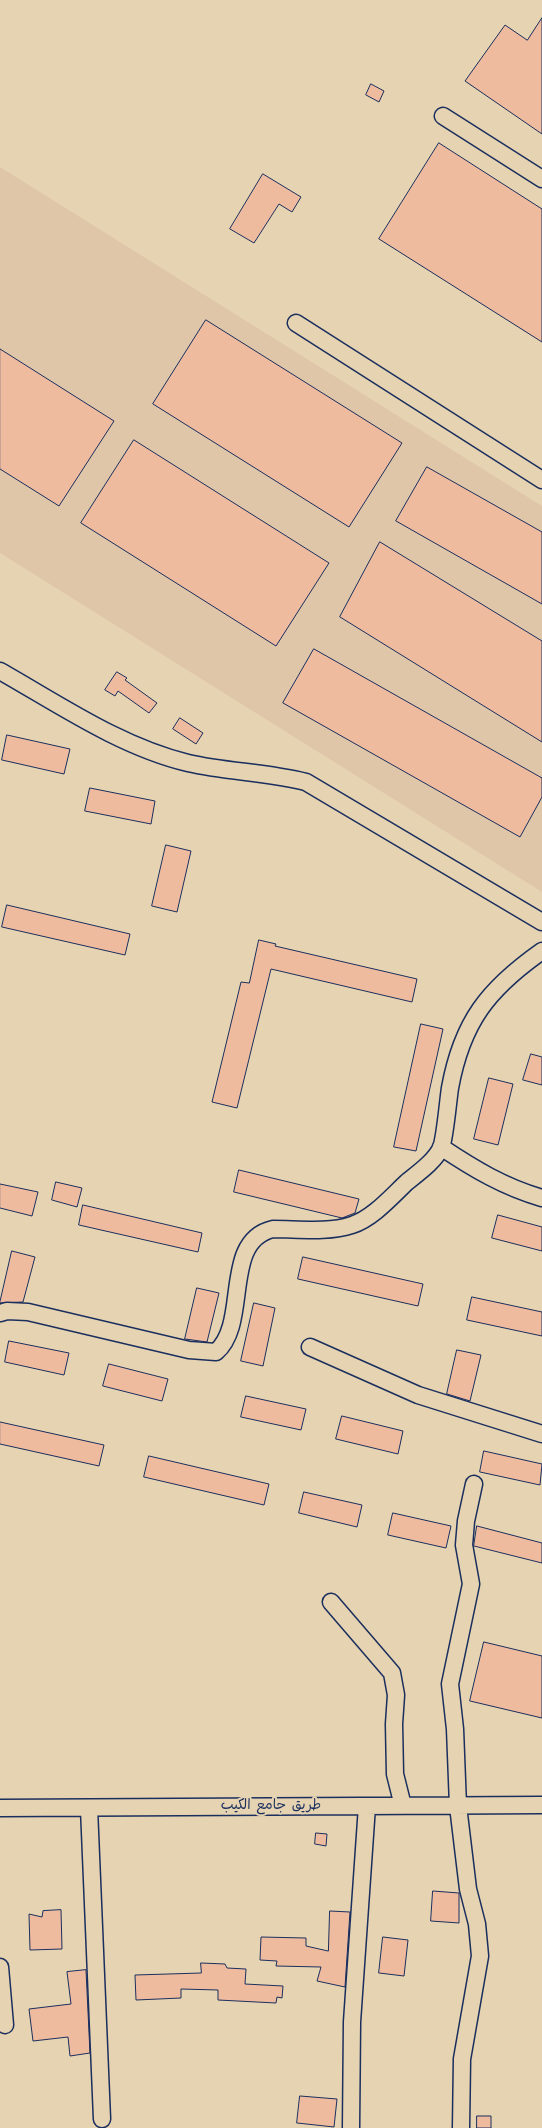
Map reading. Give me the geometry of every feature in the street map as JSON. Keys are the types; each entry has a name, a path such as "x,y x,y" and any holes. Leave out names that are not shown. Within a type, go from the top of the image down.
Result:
{"street":[{"path":"443,116 542,179"},
{"path":"296,323 542,480"},
{"path":"0,671 123,740 158,754 188,763 228,770 279,775 306,782 542,922"},
{"path":"0,1313 7,1311 28,1312 189,1350 216,1352 224,1346 230,1332 243,1258 254,1238 263,1231 273,1229 336,1228 353,1224 368,1216 422,1169 441,1147 455,1062 463,1039 475,1016 501,983 542,952"},
{"path":"441,1147 493,1180 513,1190 542,1198"},
{"path":"310,1347 418,1395 542,1434"},
{"path":"461,2128 462,2059 480,1956 477,1924 468,1889 458,1806 456,1729 450,1684 471,1584 464,1545 474,1484"},
{"path":"331,1602 392,1673 396,1695 394,1724 395,1774 402,1806"},
{"name":"طريق جامع الكيب","path":"0,1808 542,1805"},
{"path":"351,2128 352,2022 368,1806"},
{"path":"89,1808 102,2119"},
{"path":"0,1967 6,2025"}],"shaded area":[{"path":"0,167 542,506 542,892 0,553"}],"building":[{"path":"542,18 542,134 465,81 505,25 527,40"},
{"path":"371,84 384,91 379,102 366,95"},
{"path":"439,143 542,209 542,342 379,239"},
{"path":"263,174 301,197 292,212 279,204 254,243 230,229"},
{"path":"206,320 402,443 349,527 153,404"},
{"path":"0,349 114,421 59,506 0,469"},
{"path":"134,440 329,563 276,646 81,523"},
{"path":"427,467 542,532 542,604 396,521"},
{"path":"380,542 542,641 542,742 340,617"},
{"path":"314,649 542,778 542,797 520,837 283,703"},
{"path":"117,672 127,678 125,680 157,703 149,713 118,691 115,696 105,690"},
{"path":"180,718 203,733 196,744 173,729"},
{"path":"7,735 70,749 64,774 2,760"},
{"path":"90,788 155,801 151,824 85,811"},
{"path":"166,845 191,851 177,912 152,906"},
{"path":"7,905 130,934 125,955 2,927"},
{"path":"259,940 276,944 275,946 417,979 412,1002 271,969 237,1108 212,1102 241,982 249,983"},
{"path":"421,1024 443,1029 416,1151 394,1147"},
{"path":"531,1054 542,1057 542,1085 523,1080"},
{"path":"489,1078 513,1084 498,1145 474,1139"},
{"path":"239,1170 359,1199 355,1213 342,1218 234,1192"},
{"path":"56,1182 82,1188 77,1207 52,1200"},
{"path":"0,1184 38,1192 32,1216 0,1208"},
{"path":"83,1205 202,1233 198,1252 79,1225"},
{"path":"498,1215 542,1227 542,1251 492,1238"},
{"path":"12,1251 35,1257 23,1302 0,1303"},
{"path":"303,1257 423,1284 418,1306 298,1279"},
{"path":"197,1288 219,1293 207,1342 185,1339"},
{"path":"472,1297 542,1312 542,1336 467,1320"},
{"path":"254,1303 275,1308 263,1366 241,1361"},
{"path":"9,1341 69,1353 64,1375 5,1362"},
{"path":"457,1350 481,1355 470,1401 447,1394"},
{"path":"109,1364 168,1379 162,1401 103,1386"},
{"path":"246,1396 306,1409 301,1430 241,1417"},
{"path":"342,1416 403,1431 398,1454 336,1439"},
{"path":"0,1422 104,1445 99,1466 0,1444"},
{"path":"484,1451 542,1464 540,1485 480,1472"},
{"path":"149,1456 269,1484 264,1505 144,1477"},
{"path":"304,1492 362,1505 357,1527 299,1513"},
{"path":"393,1513 451,1526 446,1548 388,1535"},
{"path":"477,1526 542,1543 542,1563 474,1546"},
{"path":"484,1642 542,1656 542,1718 470,1701"},
{"path":"316,1833 327,1834 326,1846 315,1844"},
{"path":"433,1891 459,1893 459,1923 431,1921"},
{"path":"61,1910 62,1949 30,1950 29,1914 42,1917 43,1911"},
{"path":"330,1911 350,1912 345,1987 317,1981 321,1967 276,1966 277,1961 260,1960 261,1937 306,1938 306,1946 328,1951"},
{"path":"383,1937 408,1940 404,1976 379,1973"},
{"path":"201,1963 225,1964 227,1968 246,1969 245,1984 283,1986 282,1998 277,1997 276,2003 218,2000 218,1990 181,1989 181,1998 136,2000 135,1975 201,1973"},
{"path":"86,1970 90,2053 70,2056 68,2037 33,2041 29,2009 71,2004 67,1972"},
{"path":"300,2096 337,2099 334,2127 297,2123"},
{"path":"477,2116 491,2116 491,2128 477,2128"}]}
